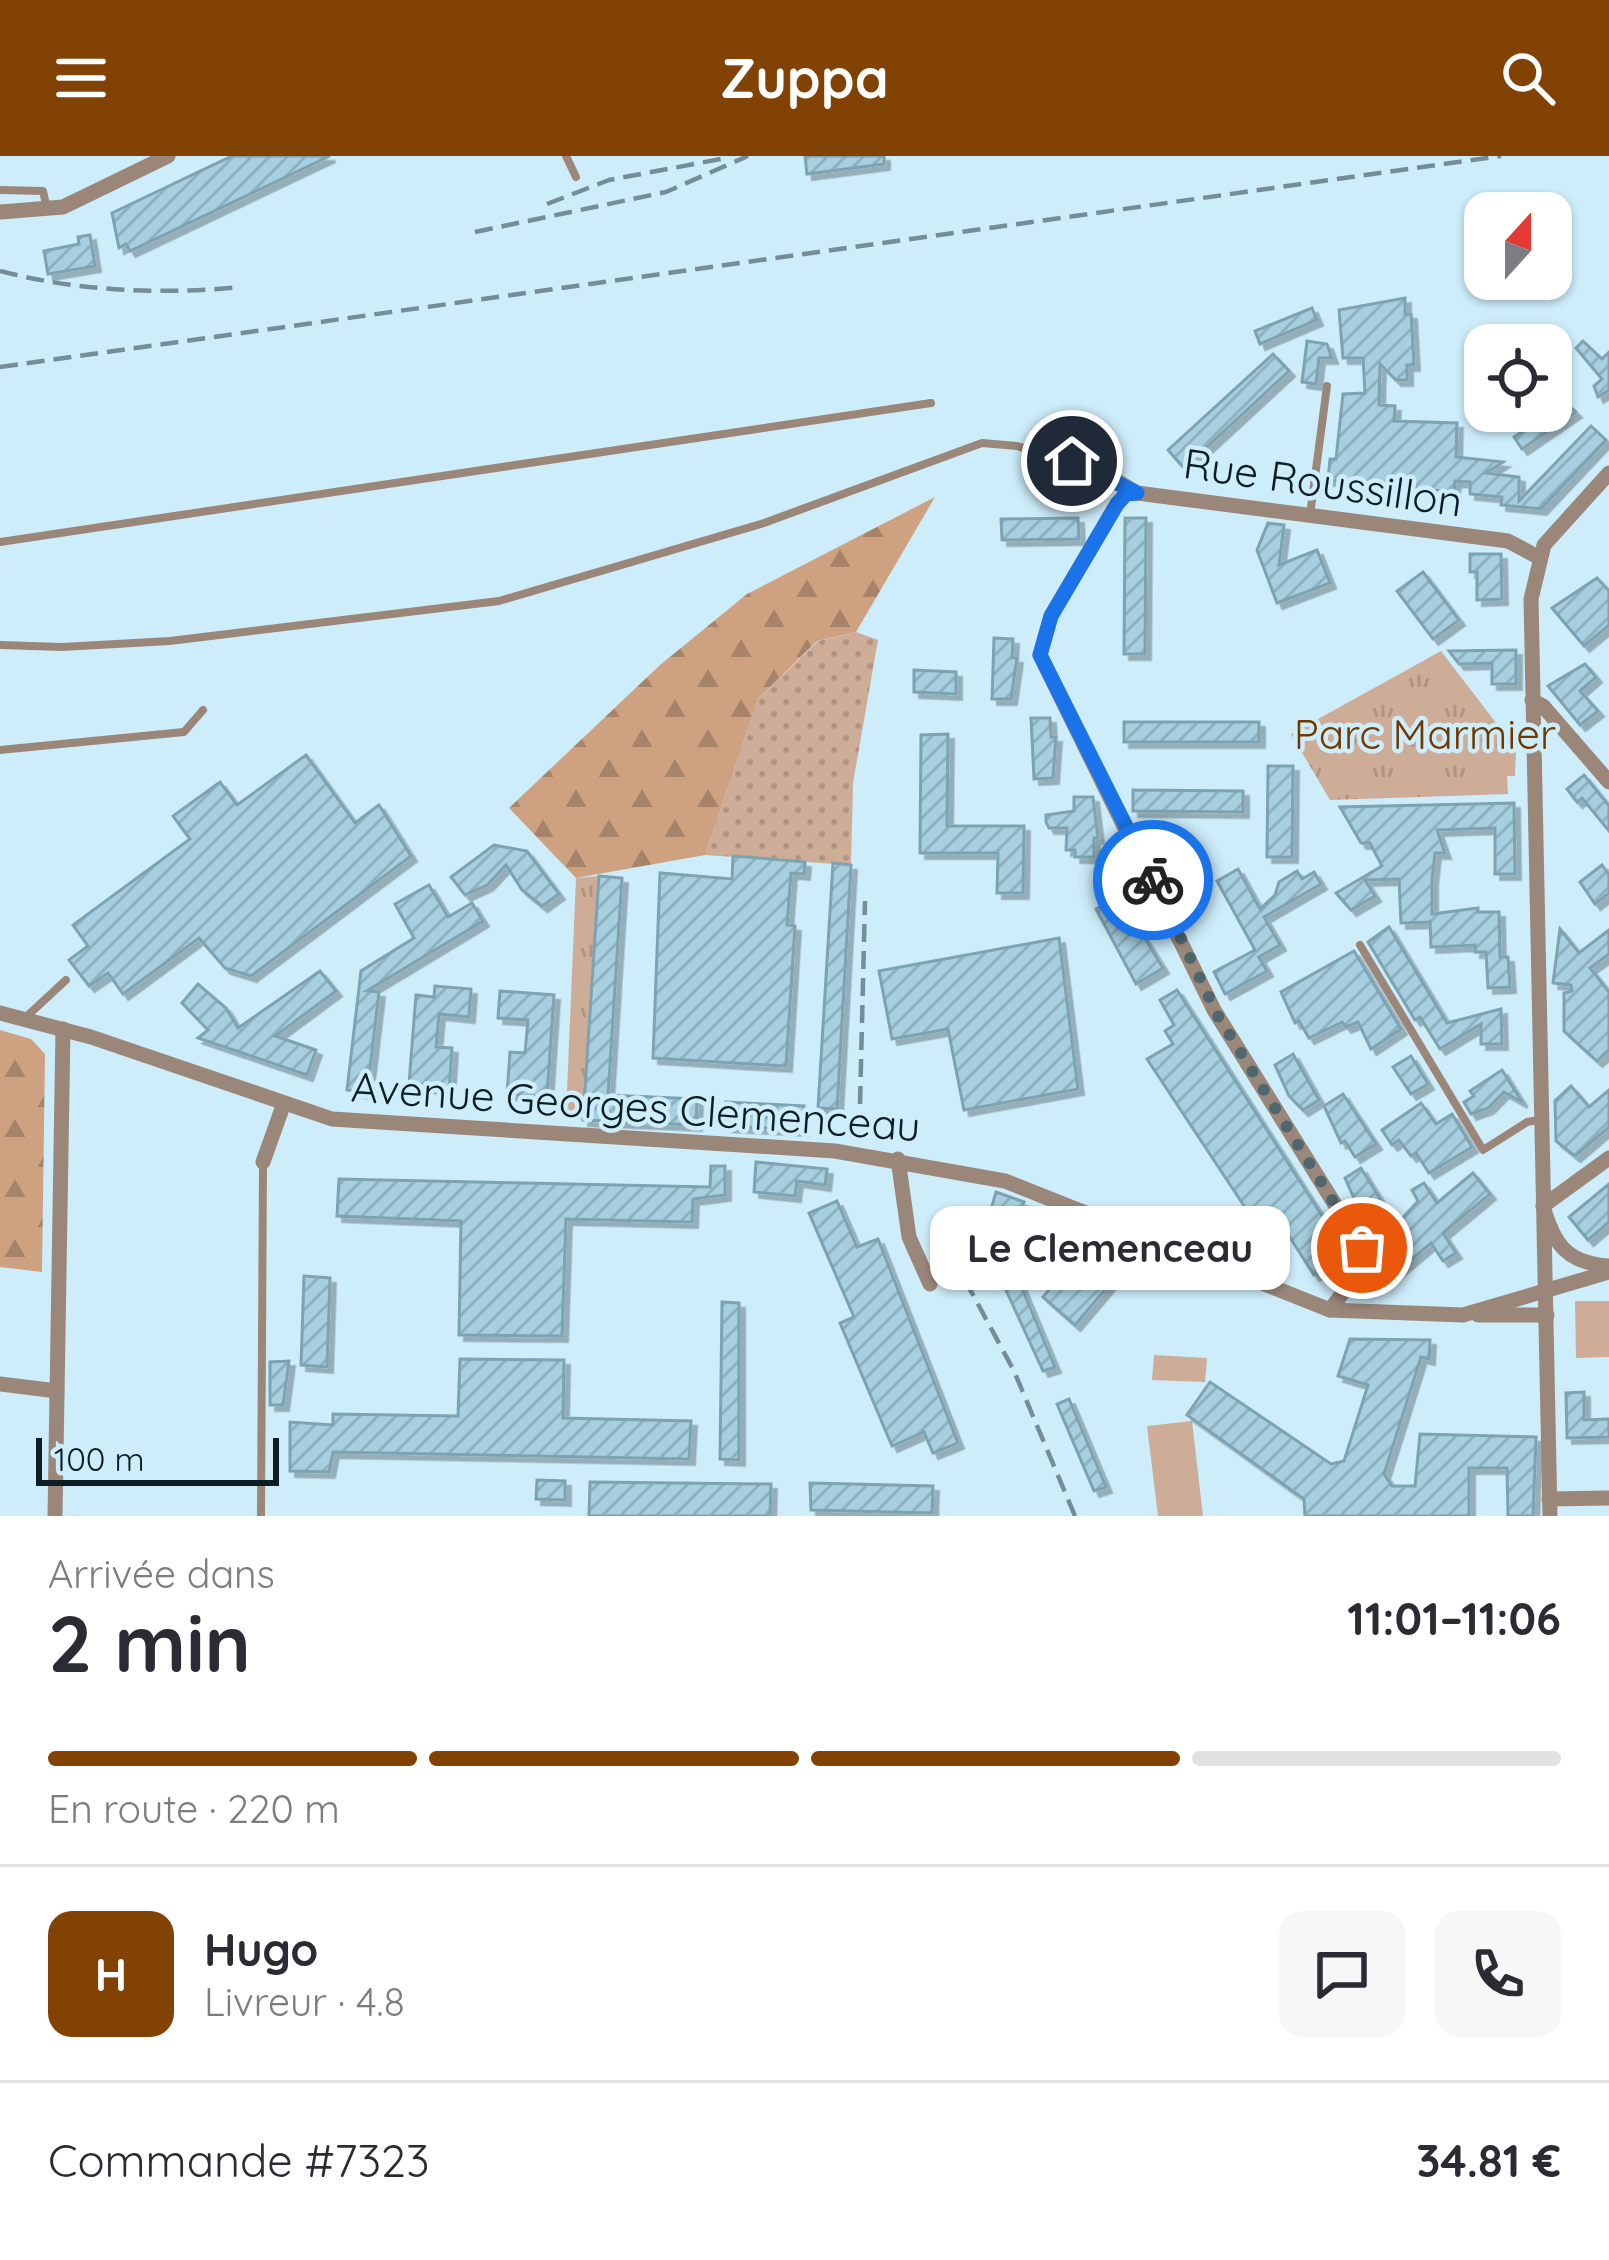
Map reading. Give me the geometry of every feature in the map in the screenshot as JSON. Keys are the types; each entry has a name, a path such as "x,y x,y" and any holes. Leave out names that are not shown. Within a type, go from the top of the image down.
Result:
{"street":[{"path":"0,212 64,208 168,156"},
{"name":"Rue Roussillon","path":"1100,471 1137,493 1508,541 1538,557"},
{"path":"1609,473 1555,530 1538,557 1531,599 1549,1508 1609,1498"},
{"path":"1137,493 1126,494 1107,520 1051,616 1040,655 1218,1016 1362,1248 1359,1271 1330,1310"},
{"path":"1532,700 1544,706 1609,782"},
{"name":"Avenue Georges Clemenceau","path":"0,1013 63,1029 332,1119 898,1159 1005,1180 1330,1310 1463,1315 1609,1269"},
{"path":"55,1516 63,1029"},
{"path":"263,1162 284,1103"},
{"path":"1543,1206 1561,1198 1609,1158"},
{"path":"898,1159 910,1237 930,1283"},
{"path":"1543,1206 1558,1248 1576,1262 1609,1269"},
{"path":"1463,1315 1547,1315"},
{"path":"0,1384 57,1391"}],"lane":[{"path":"566,156 576,177"},
{"path":"0,190 44,191 47,210"},
{"path":"1310,519 1327,386"},
{"path":"0,542 931,403"},
{"path":"1044,452 1068,424"},
{"path":"0,645 170,641 499,601 764,523 982,443 1044,452 1100,471"},
{"path":"1017,446 1100,471"},
{"path":"0,750 184,732 203,710"},
{"path":"1360,945 1483,1150 1539,1120"},
{"path":"24,1019 66,980"},
{"path":"261,1516 263,1162"}],"green space":[{"path":"935,497 856,632 817,641 758,699 705,855 576,878 509,808 660,665 747,594"},
{"path":"856,632 878,640 853,783 851,865 705,855 758,699 818,641"},
{"name":"Parc Marmier","path":"1441,651 1516,749 1515,776 1507,776 1508,794 1330,800 1291,734"},
{"path":"599,876 583,1120 566,1114 576,878"},
{"path":"0,1030 31,1039 45,1054 42,1272 0,1267"},
{"path":"1575,1301 1609,1301 1609,1357 1576,1358"},
{"path":"1154,1355 1207,1358 1205,1382 1152,1380"},
{"path":"1192,1421 1203,1516 1158,1516 1147,1426"}],"building":[{"path":"232,156 330,156 130,251 126,244 119,248 112,213"},
{"path":"805,156 884,156 884,164 807,174"},
{"path":"90,235 95,266 48,274 44,251 79,244 78,237"},
{"path":"1405,298 1405,314 1411,314 1414,365 1407,365 1407,380 1396,380 1380,364 1379,405 1395,406 1394,421 1457,423 1456,457 1503,462 1486,473 1519,477 1519,501 1591,426 1606,440 1541,509 1501,505 1502,497 1470,494 1470,482 1455,481 1454,492 1328,480 1330,459 1336,459 1343,394 1365,393 1363,358 1343,358 1339,310"},
{"path":"1312,308 1317,320 1260,344 1255,331"},
{"path":"1307,341 1327,344 1332,358 1319,358 1316,384 1302,382"},
{"path":"1583,341 1602,359 1609,352 1609,390 1598,397 1594,386 1602,379 1576,348"},
{"path":"1273,354 1289,371 1184,468 1168,450"},
{"path":"1522,432 1547,432 1522,449 1514,437"},
{"path":"1078,518 1079,539 1002,540 1001,519"},
{"path":"1125,518 1146,518 1145,654 1124,654"},
{"path":"1268,523 1284,525 1279,565 1317,550 1330,583 1277,603 1257,550"},
{"path":"1470,554 1501,554 1502,599 1477,600 1477,572 1470,572"},
{"path":"1423,572 1459,620 1433,639 1397,591"},
{"path":"1597,578 1609,591 1609,625 1584,646 1552,608"},
{"path":"994,638 1013,639 1012,658 1017,658 1011,699 992,699"},
{"path":"1516,650 1516,684 1492,684 1492,663 1459,664 1449,651"},
{"path":"1585,664 1596,677 1580,691 1598,711 1580,725 1548,686"},
{"path":"914,670 956,672 956,694 914,692"},
{"path":"1031,718 1050,718 1051,737 1056,737 1053,778 1034,779"},
{"path":"1124,722 1259,722 1259,742 1124,742"},
{"path":"948,734 947,826 1024,826 1023,893 997,893 998,853 920,853 921,735"},
{"path":"306,755 355,823 379,805 411,856 251,976 225,968 199,938 123,994 108,973 89,986 69,960 88,946 73,925 190,839 173,816 220,782 237,805"},
{"path":"1268,766 1293,766 1292,857 1267,857"},
{"path":"1584,775 1609,806 1609,831 1582,798 1577,802 1567,789"},
{"path":"1133,790 1243,791 1243,812 1133,811"},
{"path":"1074,797 1093,797 1098,838 1094,838 1094,857 1075,857 1075,850 1066,850 1067,828 1049,828 1046,822 1046,815 1074,811"},
{"path":"1514,803 1515,874 1495,874 1495,828 1437,830 1445,853 1435,853 1432,879 1432,914 1478,908 1478,912 1499,912 1500,957 1508,957 1510,987 1488,988 1486,952 1475,952 1475,945 1431,947 1430,922 1401,923 1399,879 1365,880 1375,896 1351,910 1336,893 1382,866 1370,843 1361,843 1340,807"},
{"path":"494,845 527,851 559,894 542,906 522,890 506,865 487,885 465,895 451,877"},
{"path":"733,856 805,862 804,874 791,873 787,925 795,926 786,1066 653,1058 660,873 732,879"},
{"path":"833,863 851,865 837,1109 818,1108"},
{"path":"1602,865 1609,875 1609,893 1595,904 1580,882"},
{"path":"1238,869 1260,909 1275,895 1279,882 1297,871 1302,879 1314,872 1321,884 1264,917 1280,945 1259,957 1267,971 1225,994 1214,972 1255,950 1217,881"},
{"path":"599,876 622,878 608,1095 697,1099 696,1125 583,1120"},
{"path":"429,885 448,917 472,903 483,921 367,991 379,992 367,1093 347,1090 361,971 414,938 395,904"},
{"path":"1133,890 1141,907 1129,913 1163,968 1136,984 1096,909"},
{"path":"1389,927 1447,1023 1501,1009 1502,1044 1481,1044 1481,1024 1440,1049 1420,1017 1415,1020 1368,942"},
{"path":"1560,929 1579,953 1609,930 1609,954 1590,968 1609,992 1609,1050 1597,1061 1564,1031 1564,993 1572,991 1571,985 1553,983"},
{"path":"1059,938 1078,1089 964,1110 948,1029 892,1039 879,971"},
{"path":"1354,951 1401,1029 1371,1049 1358,1022 1346,1027 1342,1022 1309,1038 1299,1021 1295,1023 1281,992"},
{"path":"320,971 336,991 275,1036 316,1050 307,1075 198,1038 208,1030 182,1003 198,984 226,1008 238,1028"},
{"path":"435,986 471,989 469,1017 439,1014 436,1047 452,1048 449,1092 409,1083 416,995 434,997"},
{"path":"1177,990 1340,1244 1335,1248 1342,1259 1314,1275 1287,1233 1258,1227 1147,1059 1173,1044 1165,1031 1174,1025 1160,1000"},
{"path":"500,991 554,995 547,1097 507,1094 510,1052 525,1053 528,1020 498,1018"},
{"path":"1293,1054 1319,1100 1303,1110 1289,1096 1275,1065"},
{"path":"1411,1056 1428,1084 1411,1094 1393,1067"},
{"path":"1502,1070 1522,1102 1504,1092 1488,1108 1471,1114 1464,1102 1474,1096 1470,1091"},
{"path":"1571,1086 1589,1107 1609,1090 1609,1127 1575,1156 1556,1141 1555,1101"},
{"path":"1343,1094 1376,1144 1355,1157 1345,1141 1341,1143 1324,1106"},
{"path":"726,1102 804,1106 803,1130 725,1126"},
{"path":"1421,1103 1436,1124 1452,1114 1472,1147 1429,1173 1416,1153 1411,1156 1399,1140 1392,1145 1382,1130"},
{"path":"756,1162 827,1169 825,1185 797,1181 795,1196 754,1192"},
{"path":"711,1166 725,1166 725,1195 693,1199 692,1222 566,1219 562,1336 459,1335 461,1221 337,1216 339,1179 710,1187"},
{"path":"1361,1168 1396,1225 1418,1201 1412,1190 1424,1183 1437,1203 1473,1173 1490,1194 1443,1233 1456,1253 1443,1261 1431,1243 1382,1284 1378,1280 1372,1285 1367,1280 1378,1259 1374,1249 1383,1239 1357,1205 1345,1178"},
{"path":"1609,1184 1609,1222 1588,1240 1569,1217"},
{"path":"996,1192 1024,1202 1017,1222 990,1213"},
{"path":"837,1201 857,1247 878,1239 958,1443 933,1453 924,1432 892,1446 840,1323 854,1317 809,1213"},
{"path":"1009,1220 1029,1231 1017,1250 1000,1239"},
{"path":"1006,1250 1055,1367 1043,1371 994,1264"},
{"path":"1082,1251 1114,1279 1075,1325 1043,1297"},
{"path":"304,1276 330,1278 327,1367 301,1365"},
{"path":"722,1302 739,1303 739,1460 720,1459"},
{"path":"1350,1339 1430,1340 1429,1359 1421,1357 1384,1474 1392,1486 1415,1486 1420,1434 1536,1437 1533,1516 1508,1516 1507,1468 1469,1468 1469,1516 1305,1516 1304,1499 1187,1415 1210,1382 1331,1464 1344,1461 1368,1385 1338,1376"},
{"path":"460,1359 564,1360 563,1418 691,1421 689,1459 333,1452 329,1472 290,1471 290,1422 333,1425 333,1414 458,1416"},
{"path":"289,1361 283,1405 270,1405 270,1362"},
{"path":"1584,1392 1584,1420 1609,1419 1609,1437 1567,1438 1566,1393"},
{"path":"1069,1399 1106,1487 1094,1491 1057,1404"},
{"path":"537,1480 565,1481 565,1500 536,1499"},
{"path":"590,1482 771,1484 770,1516 589,1516"},
{"path":"810,1483 933,1486 932,1513 811,1510"}],"railway":[{"path":"475,232 666,192 748,156"},
{"path":"0,367 1501,156"},
{"path":"547,204 609,180 726,158"},
{"path":"0,271 119,290 240,287"},
{"path":"860,1104 865,901"},
{"path":"965,1280 1014,1371 1075,1516"}],"way so far":[{"path":"1153,880 1218,1016 1362,1248"}],"place":[{"name":"Le Clemenceau","path":"1362,1248"}],"route":[{"path":"1072,461 1137,493 1126,494 1117,504 1051,616 1040,655 1153,880"}]}
